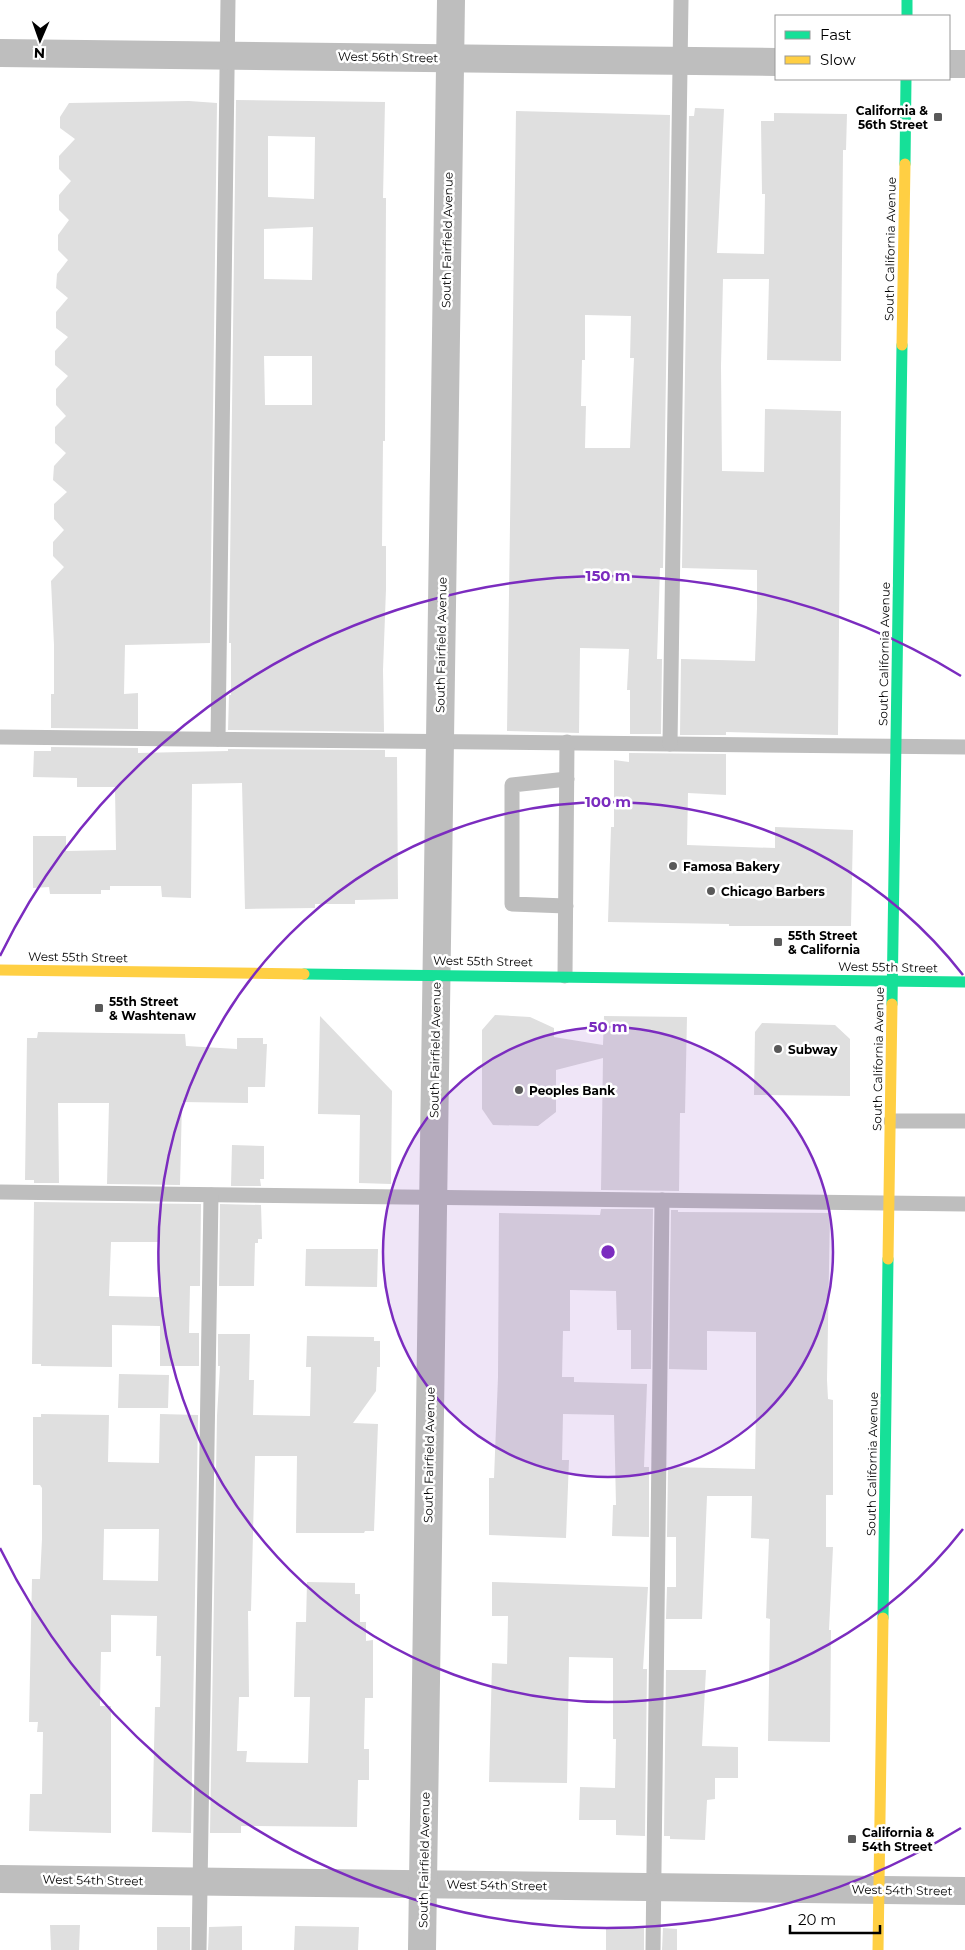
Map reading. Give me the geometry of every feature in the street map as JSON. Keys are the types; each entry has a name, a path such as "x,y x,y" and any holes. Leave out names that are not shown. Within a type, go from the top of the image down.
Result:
{"street":[{"name":"South Fairfield Avenue","path":"422,1950 450,0"},
{"path":"907,0 907,15"},
{"name":"West 56th Street","path":"0,53 775,62"},
{"path":"950,64 965,64"},
{"name":"South California Avenue","path":"878,1950 906,80"},
{"name":"West 55th Street","path":"0,970 965,982"},
{"name":"West 54th Street","path":"0,1879 965,1891"}],"lane":[{"path":"218,739 228,0"},
{"path":"670,744 681,0"},
{"path":"0,737 965,747"},
{"path":"565,976 567,742"},
{"path":"566,906 512,904 512,785 567,778"},
{"path":"890,1121 965,1121"},
{"path":"0,1192 965,1204"},
{"path":"199,1950 211,1195"},
{"path":"654,1950 662,1200"}],"building":[{"path":"236,100 385,102 383,198 386,198 385,441 383,441 382,546 386,546 383,670 384,732 228,730 229,695 231,695 231,643 229,643","holes":["268,136 315,137 314,199 268,197","313,227 312,280 264,279 264,229","264,356 312,356 312,405 265,405"]},
{"path":"189,101 217,103 210,643 125,645 124,694 138,693 138,729 51,728 51,694 54,694 54,645 51,581 64,567 53,556 53,542 64,530 54,519 54,504 67,492 53,480 54,466 66,453 55,443 55,427 66,416 56,405 56,389 68,376 55,365 55,351 68,337 56,328 56,312 68,298 56,288 57,274 68,260 58,250 58,235 69,220 59,210 59,195 71,181 59,169 59,156 75,139 60,128 60,117 69,103"},
{"path":"695,108 724,109 717,253 764,254 765,194 762,194 761,121 774,121 774,113 847,114 846,150 843,150 841,361 767,360 769,279 723,279 721,366 722,471 764,472 765,409 841,411 838,735 726,732 726,735 680,735 681,659 755,661 757,608 757,570 682,568 689,116 694,116"},
{"path":"516,111 670,115 663,568 660,568 657,659 662,659 661,734 630,734 630,690 627,690 629,649 580,648 579,733 507,731","holes":["585,315 631,316 630,358 634,358 630,448 585,448 586,406 581,406 582,360 585,360"]},
{"path":"51,747 138,748 138,753 228,751 228,749 385,750 385,757 397,757 398,899 355,900 355,904 315,904 315,908 245,909 242,783 192,784 191,898 162,897 161,886 110,886 110,890 101,890 101,894 50,894 49,887 33,888 33,836 66,836 66,851 116,850 115,787 77,787 77,778 33,777 34,751 51,751"},
{"path":"629,753 726,754 726,795 688,793 687,845 775,848 775,827 853,830 851,926 729,926 729,924 608,922 611,827 614,827 614,760 629,762"},
{"path":"495,1015 530,1017 554,1028 554,1037 603,1045 604,1016 687,1017 685,1113 680,1113 679,1191 601,1190 603,1058 556,1070 556,1112 538,1126 493,1125 482,1109 482,1030"},
{"path":"320,1016 392,1091 391,1184 359,1183 360,1115 318,1114"},
{"path":"762,1023 835,1025 850,1039 850,1096 754,1095 755,1032"},
{"path":"38,1032 185,1034 186,1046 237,1049 237,1038 263,1038 263,1044 267,1044 265,1087 248,1087 248,1103 182,1102 180,1185 107,1184 109,1103 58,1103 59,1183 34,1183 34,1180 25,1180 27,1038 37,1038"},
{"path":"232,1145 264,1146 264,1179 260,1179 261,1186 231,1186"},
{"path":"34,1202 201,1204 200,1286 190,1286 189,1333 199,1333 199,1366 160,1366 160,1326 112,1325 112,1367 41,1366 41,1364 32,1364","holes":["111,1242 159,1242 159,1297 109,1296"]},
{"path":"220,1204 261,1205 262,1239 258,1239 258,1243 255,1243 254,1286 219,1286"},
{"path":"601,1209 653,1209 651,1369 631,1369 631,1330 617,1330 616,1291 570,1290 570,1331 563,1331 562,1377 574,1377 574,1382 647,1384 644,1467 649,1467 649,1537 612,1536 613,1505 616,1505 614,1415 563,1414 562,1460 569,1460 566,1538 489,1535 489,1478 494,1478 498,1377 499,1213 600,1215"},
{"path":"671,1210 678,1210 678,1212 830,1213 827,1380 828,1399 833,1400 833,1495 826,1495 826,1547 833,1547 829,1630 831,1630 830,1742 768,1741 770,1619 766,1618 769,1539 751,1538 752,1496 707,1496 702,1619 666,1619 667,1587 676,1587 676,1537 667,1537 668,1467 755,1469 756,1412 756,1332 707,1331 707,1370 669,1369"},
{"path":"306,1249 378,1249 377,1287 305,1286"},
{"path":"218,1334 250,1334 249,1380 254,1380 253,1415 310,1416 311,1367 306,1367 307,1336 374,1337 374,1341 380,1341 380,1367 377,1367 376,1391 353,1423 378,1424 374,1531 365,1531 364,1533 296,1533 297,1456 255,1456 251,1611 248,1611 249,1697 239,1697 237,1751 247,1751 246,1762 308,1763 310,1697 294,1697 296,1622 306,1622 307,1582 355,1583 355,1594 360,1594 360,1622 366,1622 366,1641 373,1640 373,1698 365,1698 364,1749 369,1749 369,1780 358,1780 357,1827 241,1826 241,1833 210,1833 217,1416 220,1366 218,1366"},
{"path":"119,1374 169,1375 168,1408 118,1408"},
{"path":"41,1414 109,1415 108,1462 159,1463 160,1414 198,1415 191,1833 152,1832 155,1707 160,1707 161,1656 156,1656 157,1616 111,1615 111,1652 101,1652 100,1706 111,1706 111,1833 29,1831 30,1794 42,1794 43,1732 37,1732 38,1722 29,1722 32,1579 40,1579 42,1539 42,1488 40,1485 33,1485 33,1417 41,1417","holes":["104,1529 159,1529 158,1581 103,1580"]},
{"path":"492,1582 648,1587 643,1669 647,1669 645,1836 616,1835 616,1820 579,1820 580,1787 615,1788 616,1739 613,1739 613,1658 569,1657 567,1783 489,1782 492,1663 507,1664 508,1616 492,1616"},
{"path":"666,1670 706,1670 702,1746 738,1747 738,1778 715,1778 715,1799 707,1800 705,1840 670,1839 670,1836 664,1836"},
{"path":"50,1925 80,1925 79,1950 51,1950"},
{"path":"242,1926 242,1950 208,1950 209,1927"},
{"path":"295,1926 359,1927 358,1950 294,1950"},
{"path":"157,1927 190,1927 190,1950 157,1950"},
{"path":"606,1927 644,1928 644,1950 606,1950"},
{"path":"663,1928 677,1929 677,1950 662,1950"}],"traffic: fast":[{"path":"907,0 907,15"},
{"path":"905,164 906,80"},
{"path":"892,1004 902,345"},
{"path":"304,974 965,982"},
{"path":"883,1618 888,1259"}],"traffic: slow":[{"path":"902,345 905,164"},
{"path":"0,970 304,974"},
{"path":"888,1259 892,1004"},
{"path":"878,1950 883,1618"}],"place":[{"name":"California & 56th Street","path":"938,117"},
{"name":"Famosa Bakery","path":"673,866"},
{"name":"Chicago Barbers","path":"711,891"},
{"name":"55th Street & California","path":"778,942"},
{"name":"55th Street & Washtenaw","path":"99,1008"},
{"name":"Subway","path":"778,1049"},
{"name":"Peoples Bank","path":"519,1090"},
{"name":"California & 54th Street","path":"852,1839"}]}
